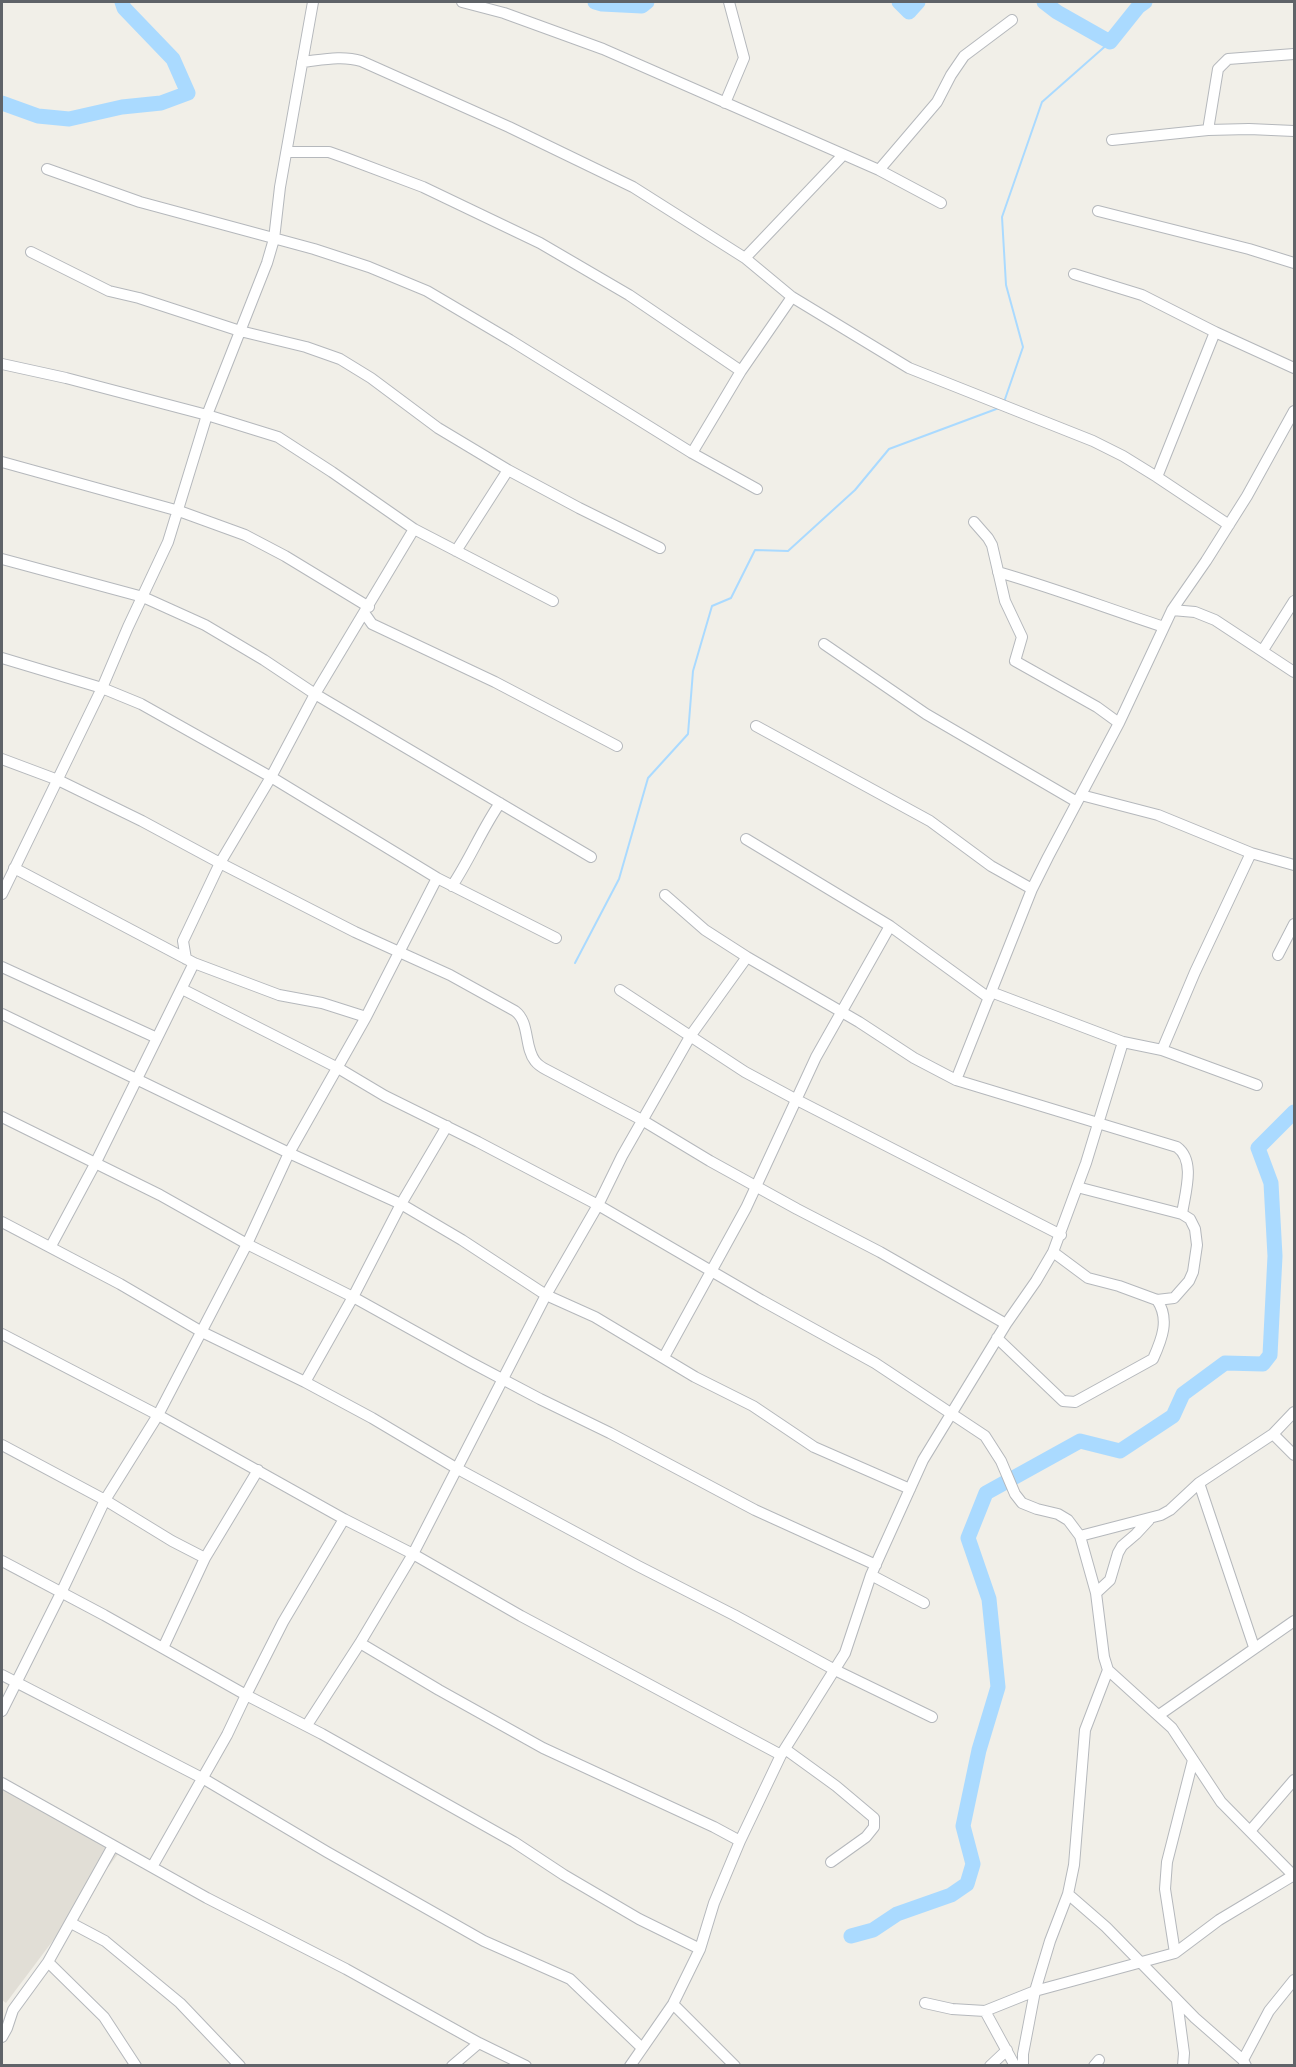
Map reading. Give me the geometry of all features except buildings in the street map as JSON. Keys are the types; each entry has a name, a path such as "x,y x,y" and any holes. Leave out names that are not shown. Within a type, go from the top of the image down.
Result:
{"street":[{"path":"2,894 102,688 168,542 207,415 260,285 274,239 280,187 313,2"},
{"path":"462,2 504,13 603,49 879,170 940,203"},
{"path":"725,103 744,58 729,2"},
{"path":"879,170 937,102 964,56 1012,20"},
{"path":"1208,130 1218,69 1222,64 1228,59 1294,54"},
{"path":"302,62 351,58 406,80 509,127 633,187 745,258 792,297 909,368 1093,441 1123,456 1229,525"},
{"path":"1112,140 1208,130 1294,131"},
{"path":"288,152 329,152 346,158 423,187 530,238 629,295 741,371"},
{"path":"745,258 843,155"},
{"path":"47,169 140,202 314,249 369,267 427,291 692,453 757,489"},
{"path":"1098,211 1249,249 1294,263"},
{"path":"31,252 109,291 340,359 438,428 508,470 660,548"},
{"path":"1074,274 1142,295 1294,368"},
{"path":"692,453 741,371 792,297"},
{"path":"1157,477 1215,332"},
{"path":"2,364 66,378 207,415 278,437 339,476 414,529 553,601"},
{"path":"956,1080 1032,890 1119,723 1172,610 1229,525 1274,450 1294,411"},
{"path":"2,462 179,511 245,535 285,555 367,610 372,624"},
{"path":"456,551 508,470"},
{"path":"974,522 992,545 1005,601 1022,637 1015,661 1119,723"},
{"path":"164,948 183,941 220,863 271,777 315,694 414,529"},
{"path":"2,559 143,597 205,625 315,694 591,856"},
{"path":"998,572 1043,585 1164,627"},
{"path":"1263,650 1294,601"},
{"path":"1172,610 1195,612 1215,620 1294,672"},
{"path":"357,625 372,624 495,682 617,746"},
{"path":"824,644 926,714 1079,799 1158,815 1251,853 1294,865"},
{"path":"2,658 102,688 141,704 271,777 437,878 556,938"},
{"path":"756,726 930,821 991,866 1032,890"},
{"path":"2,759 58,780 142,821 355,932 450,975 515,1011 522,1018 535,1061 547,1070 642,1120 756,1186 870,1246 1006,1324"},
{"path":"453,886 500,803"},
{"path":"746,839 890,927 990,995 1123,1042 1162,1050 1257,1085"},
{"path":"1162,1050 1195,972 1251,853"},
{"path":"14,868 190,961 279,995 322,1003 366,1017"},
{"path":"2,1711 105,1500 158,1415 247,1244 289,1153 366,1017 437,878"},
{"path":"665,895 705,930 747,957 859,1022 914,1058 956,1080 1177,1147 1188,1161 1182,1214"},
{"path":"1278,956 1294,924"},
{"path":"664,1358 756,1186 840,1013 880,948 890,927"},
{"path":"51,1246 95,1164 182,989 190,961 183,941"},
{"path":"307,1725 413,1554 546,1295 690,1035 747,957"},
{"path":"2,967 157,1038"},
{"path":"182,989 338,1068 385,1096 598,1204 875,1363 985,1436 1001,1461 1015,1494 1022,1503 1058,1514 1068,1520 1080,1536 1096,1593 1104,1657 1108,1670 1172,1728 1221,1802 1294,1876 1219,1920 1175,1953 1035,1990 985,2011 952,2009 925,2004"},
{"path":"620,990 745,1072 1060,1235"},
{"path":"2,1014 289,1153 401,1204 462,1240 546,1295 595,1317 695,1377 753,1406 814,1447 910,1489"},
{"path":"630,2066 673,2004 700,1949 714,1903 740,1841 783,1752 845,1653 873,1570 923,1460 997,1338 1053,1252 1077,1187 1123,1042"},
{"path":"2,1117 159,1195 247,1244 353,1297 504,1379 873,1570 924,1603"},
{"path":"305,1382 353,1297 401,1204 447,1126"},
{"path":"1053,1252 1088,1278 1157,1300 1178,1296 1193,1272 1197,1237 1190,1219 1182,1214 1077,1187"},
{"path":"2,1222 51,1246 202,1332 305,1382 372,1418 456,1468 835,1670 933,1717"},
{"path":"997,1338 1063,1401 1075,1402 1153,1359 1165,1317 1164,1310 1157,1300"},
{"path":"2,1334 158,1415 344,1519 413,1554 520,1616 783,1752 836,1786 874,1818 874,1827 866,1837 831,1862"},
{"path":"1080,1536 1149,1519 1170,1510 1199,1483 1273,1434 1294,1412"},
{"path":"1273,1434 1294,1455"},
{"path":"2,1445 105,1500 172,1541 205,1558"},
{"path":"163,1648 205,1558 258,1470"},
{"path":"1199,1483 1254,1647"},
{"path":"152,1867 204,1779 284,1622 344,1519"},
{"path":"1096,1593 1110,1580 1122,1546 1149,1519"},
{"path":"2,1561 246,1695 307,1725 514,1842 564,1875 639,1919 700,1949"},
{"path":"1159,1715 1294,1621"},
{"path":"360,1642 439,1690 543,1748 740,1841"},
{"path":"1023,2066 1023,2054 1035,1990 1068,1894 1074,1864 1085,1730 1108,1670"},
{"path":"2,1675 204,1779 484,1941 570,1979 642,2048"},
{"path":"1175,1953 1165,1888 1167,1862 1193,1760"},
{"path":"1250,1831 1294,1780"},
{"path":"2,1784 207,1898 346,1969 479,2043 526,2066"},
{"path":"2,2037 7,2028 8,2008 48,1962 113,1846"},
{"path":"1068,1894 1106,1927 1177,2001 1244,2063 1275,2001 1294,1980"},
{"path":"71,1923 105,1941 180,2003 240,2066"},
{"path":"48,1962 104,2017 136,2066"},
{"path":"1177,2001 1184,2053 1183,2066"},
{"path":"673,2004 735,2066"},
{"path":"985,2011 1015,2066"},
{"path":"452,2066 479,2043"},
{"path":"990,2066 1007,2050"}],"shaded area":[{"path":"2,1779 124,1846 6,2003 2,2000"}],"waterway":[{"path":"2,103 38,116 69,119 122,107 161,103 188,93 173,59 124,8 122,2"},
{"path":"595,2 642,6 647,2"},
{"path":"899,2 909,12 918,2"},
{"path":"1044,2 1057,12 1110,42 1138,7 1145,2"},
{"path":"1004,402 1023,347 1006,285 1002,217 1042,102 1110,42"},
{"path":"575,963 619,879 648,778 688,734 693,671 712,606 731,598 755,550 788,551 855,490 889,449 999,408"},
{"path":"851,1936 873,1930 897,1914 951,1895 967,1884 973,1864 963,1826 979,1750 998,1687 989,1599 968,1538 986,1493 1080,1441 1120,1451 1173,1416 1183,1394 1225,1363 1263,1364 1270,1355 1275,1256 1271,1183 1258,1148 1294,1112"}]}
